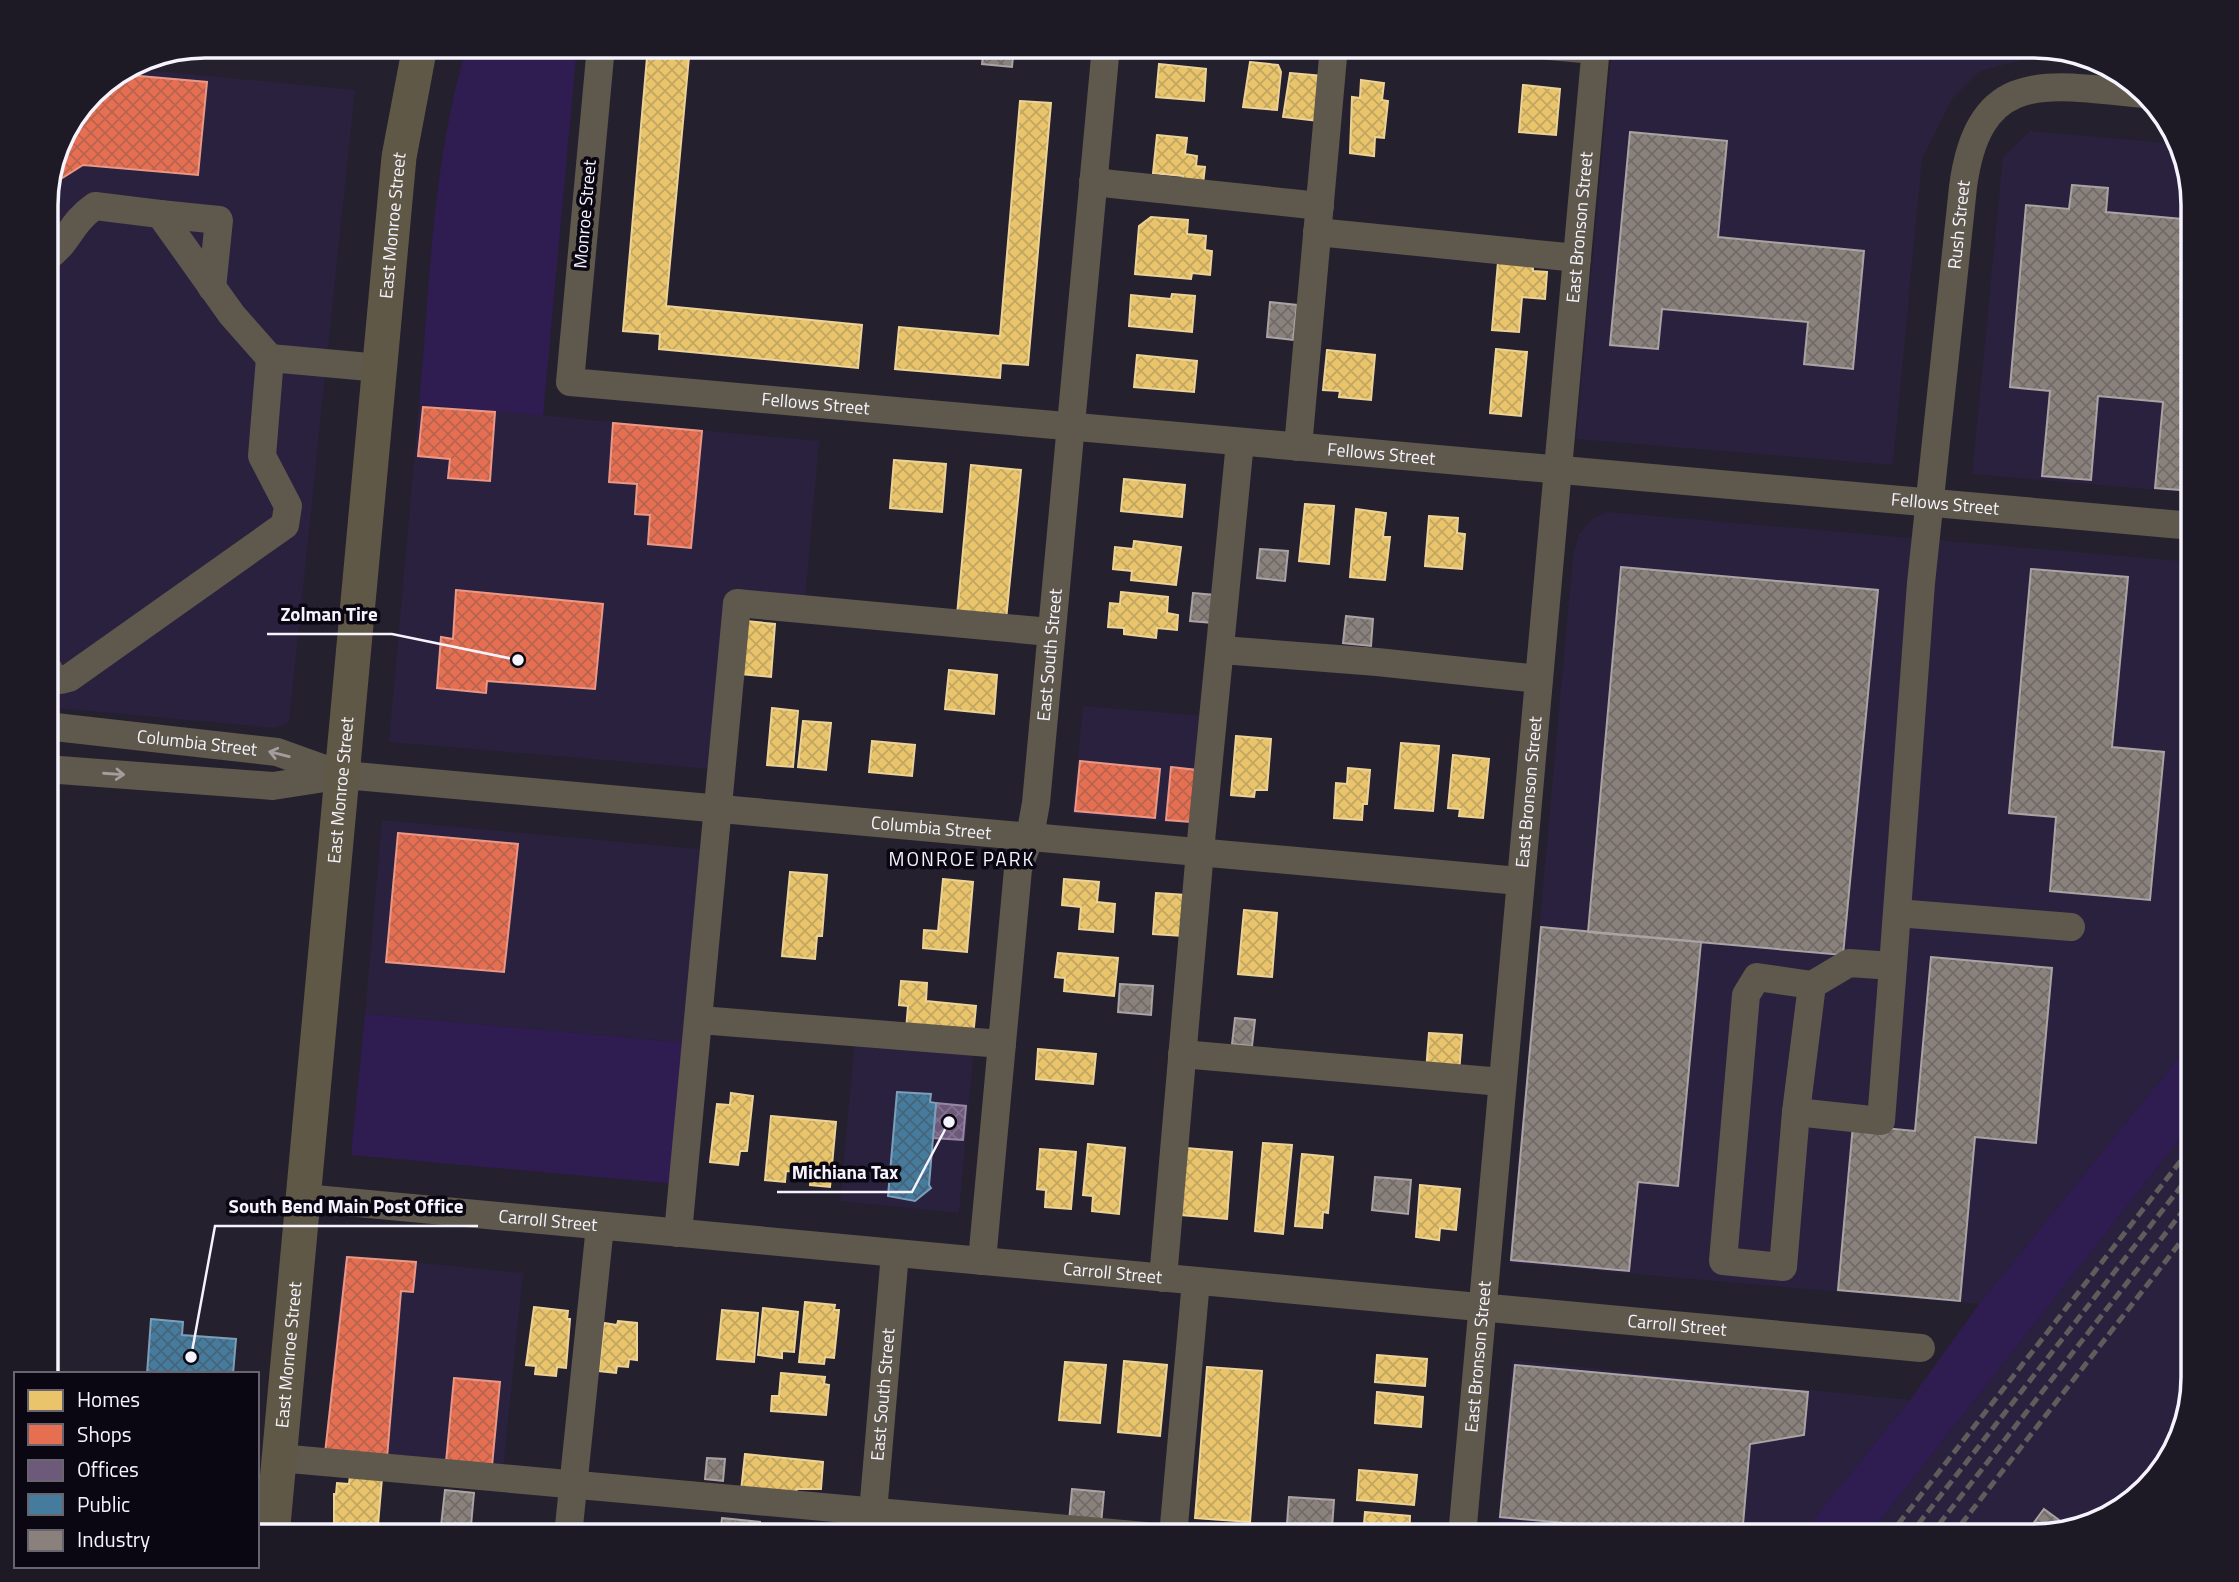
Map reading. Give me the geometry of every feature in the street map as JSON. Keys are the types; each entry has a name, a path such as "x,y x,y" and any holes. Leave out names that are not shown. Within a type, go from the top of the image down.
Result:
{"main road":[{"name":"East Monroe Street","path":"273,1524 399,157 418,58"}],"street":[{"name":"Monroe Street","path":"570,382 600,58"},
{"name":"East South Street","path":"982,1261 1018,869 1030,836 1105,58"},
{"path":"1298,447 1333,58"},
{"name":"East Bronson Street","path":"1463,1524 1594,58"},
{"name":"Rush Street","path":"1796,1112 1881,1121 1929,503 1967,159 1978,127 1990,111 2005,100 2034,88 2050,86 2129,93"},
{"path":"1093,182 1577,258"},
{"path":"58,249 78,217 95,206 219,220 212,288"},
{"path":"58,679 69,678 285,525 288,506 262,456 270,358 212,288 160,214"},
{"path":"270,358 380,368"},
{"name":"Fellows Street","path":"570,382 2181,525"},
{"path":"1163,1278 1200,851 1222,650 1240,442"},
{"path":"678,1233 737,603 1050,632"},
{"path":"1222,650 1377,662 1539,679"},
{"name":"Columbia Street","path":"58,727 277,752 344,775 718,811 1030,836 1519,881"},
{"name":"Columbia Street","path":"58,770 273,786 344,775"},
{"path":"1897,913 2071,927"},
{"path":"1812,985 1796,1112 1783,1267 1723,1261 1746,995 1757,977 1812,985 1849,963 1893,966"},
{"path":"700,1020 1002,1044"},
{"path":"1182,1054 1503,1082"},
{"name":"Carroll Street","path":"304,1198 1921,1348"},
{"path":"569,1524 600,1226"},
{"name":"East South Street","path":"872,1523 895,1253"},
{"path":"1174,1524 1196,1281"},
{"path":"279,1458 573,1484 893,1524"}],"shaded area":[{"path":"464,58 576,58 543,416 419,404 439,178 455,89"},
{"path":"1611,58 2030,58 1980,71 1952,99 1922,159 1893,465 1576,439"},
{"path":"146,70 355,90 289,722 275,728 58,708 58,195 69,148 82,123 108,94 123,82"},
{"path":"2030,131 2167,143 2176,166 2181,204 2181,492 1972,474 2003,157"},
{"path":"419,404 819,441 805,603 730,596 713,769 389,742"},
{"path":"1607,512 2181,561 2181,1055 1979,1304 1509,1263 1573,555 1579,534 1592,519"},
{"path":"1083,706 1207,716 1195,824 1072,814"},
{"path":"382,820 708,850 688,1043 365,1014"},
{"path":"365,1014 688,1043 675,1184 351,1155"},
{"path":"855,1038 974,1049 959,1213 840,1201"},
{"path":"2181,1055 2181,1137 1877,1524 1810,1524 1910,1400 1979,1304"},
{"path":"2181,1137 2180,1397 2166,1442 2151,1467 2116,1500 2082,1516 2054,1523 1877,1524"},
{"path":"344,1255 523,1273 503,1469 324,1456"},
{"path":"1512,1360 1910,1400 1810,1524 1498,1524"}],"building: Homes":[{"path":"647,58 689,58 666,306 862,325 858,368 659,349 660,334 623,331"},
{"path":"1250,62 1278,65 1281,72 1277,110 1243,107"},
{"path":"1159,64 1206,69 1204,101 1156,97"},
{"path":"1290,73 1323,76 1318,121 1283,117"},
{"path":"1361,80 1384,83 1382,100 1388,101 1384,138 1375,137 1374,156 1350,153 1352,97 1360,98"},
{"path":"1523,85 1560,89 1556,135 1519,132"},
{"path":"1020,101 1051,103 1028,365 1001,363 1000,378 895,369 899,327 1000,336"},
{"path":"1157,135 1187,138 1185,154 1197,156 1196,166 1205,167 1203,184 1182,182 1183,176 1153,173"},
{"path":"1151,217 1188,220 1187,234 1206,236 1205,250 1212,251 1210,275 1192,273 1191,279 1135,274 1139,226"},
{"path":"1498,262 1533,265 1533,271 1547,272 1545,299 1522,297 1519,332 1492,330"},
{"path":"1172,294 1195,296 1192,332 1129,326 1131,295 1171,299"},
{"path":"1496,349 1527,352 1521,416 1490,413"},
{"path":"1327,350 1375,355 1371,400 1339,397 1340,391 1323,390"},
{"path":"1137,355 1197,361 1194,392 1134,387"},
{"path":"894,460 946,464 942,512 890,508"},
{"path":"971,465 1021,470 1006,620 957,615"},
{"path":"1124,479 1185,485 1182,517 1121,511"},
{"path":"1305,504 1334,506 1329,564 1299,561"},
{"path":"1356,509 1386,513 1383,537 1390,537 1385,580 1350,577"},
{"path":"1429,516 1458,518 1457,533 1465,534 1462,569 1425,566"},
{"path":"1134,541 1181,547 1176,585 1131,580 1132,571 1113,569 1115,547 1133,549"},
{"path":"1121,592 1168,597 1167,613 1178,615 1177,630 1157,628 1156,638 1124,634 1124,628 1108,627 1110,603 1120,604"},
{"path":"746,621 775,624 771,677 741,674"},
{"path":"949,670 997,675 994,714 945,709"},
{"path":"772,708 798,711 793,767 767,765"},
{"path":"803,721 831,723 826,770 798,767"},
{"path":"1236,736 1271,739 1267,790 1255,790 1254,797 1231,795"},
{"path":"872,741 915,745 912,776 869,772"},
{"path":"1401,743 1439,746 1433,811 1395,808"},
{"path":"1453,755 1489,759 1483,818 1459,816 1460,809 1448,808"},
{"path":"1348,768 1370,770 1367,804 1363,804 1362,820 1334,818 1336,783 1347,784"},
{"path":"790,872 827,875 822,936 817,936 815,959 782,956"},
{"path":"943,879 973,882 967,952 923,948 924,930 938,931"},
{"path":"1064,879 1099,882 1097,902 1115,904 1113,932 1079,929 1081,907 1062,905"},
{"path":"1156,893 1186,895 1183,936 1153,934"},
{"path":"1244,910 1277,913 1272,977 1238,974"},
{"path":"1058,953 1118,958 1114,996 1064,991 1065,978 1055,977"},
{"path":"901,981 927,983 926,1001 976,1006 973,1037 906,1030 908,1006 899,1005"},
{"path":"1429,1033 1462,1035 1459,1073 1426,1071"},
{"path":"1038,1049 1096,1054 1093,1084 1036,1079"},
{"path":"731,1093 753,1096 747,1151 740,1151 738,1165 710,1162 717,1104 730,1105"},
{"path":"771,1116 836,1122 830,1187 810,1185 811,1173 786,1171 785,1182 765,1180"},
{"path":"1263,1143 1292,1145 1283,1234 1255,1231"},
{"path":"1088,1144 1125,1148 1119,1214 1092,1211 1093,1196 1083,1195"},
{"path":"1186,1148 1232,1152 1227,1219 1181,1215"},
{"path":"1040,1149 1076,1152 1071,1209 1045,1207 1046,1190 1037,1189"},
{"path":"1302,1154 1333,1157 1328,1213 1323,1212 1322,1228 1295,1226"},
{"path":"1420,1185 1460,1189 1456,1230 1440,1228 1439,1240 1416,1237"},
{"path":"805,1302 835,1305 834,1310 839,1310 834,1358 825,1357 824,1364 799,1362"},
{"path":"534,1307 568,1311 567,1319 570,1319 566,1368 557,1367 556,1376 535,1374 536,1366 526,1365"},
{"path":"763,1308 798,1312 794,1352 782,1351 782,1358 758,1355"},
{"path":"722,1310 758,1313 754,1362 717,1359"},
{"path":"618,1321 637,1323 637,1360 629,1359 628,1367 617,1366 616,1373 599,1371 604,1323 617,1325"},
{"path":"1377,1355 1427,1359 1425,1386 1375,1382"},
{"path":"1124,1361 1167,1365 1160,1436 1118,1432"},
{"path":"1065,1362 1106,1365 1100,1423 1059,1420"},
{"path":"1207,1367 1262,1371 1250,1522 1195,1518"},
{"path":"781,1373 825,1377 824,1384 829,1385 826,1415 771,1411 772,1396 779,1396"},
{"path":"1377,1392 1423,1397 1421,1427 1375,1423"},
{"path":"745,1454 823,1462 821,1489 797,1489 796,1493 741,1491"},
{"path":"1359,1470 1417,1475 1414,1505 1357,1500"},
{"path":"350,1475 382,1478 378,1524 334,1524 334,1494 337,1483 349,1484"},
{"path":"1365,1512 1410,1516 1410,1524 1364,1524"}],"building: Shops":[{"path":"135,76 207,82 198,175 83,165 61,179 69,148 82,123 108,94 123,82"},
{"path":"423,407 495,412 490,481 448,478 450,459 418,456"},
{"path":"613,423 702,431 691,548 648,544 650,515 635,514 637,484 609,482"},
{"path":"456,590 603,604 595,689 487,681 486,693 437,688 441,637 453,639"},
{"path":"1080,761 1160,769 1155,818 1075,811"},
{"path":"1171,767 1197,770 1191,822 1166,820"},
{"path":"398,833 518,844 504,972 386,962"},
{"path":"347,1257 416,1262 413,1292 401,1291 387,1458 325,1453"},
{"path":"454,1378 500,1382 492,1466 446,1462"}],"building: Offices":[{"path":"936,1103 966,1106 963,1140 933,1138"}],"building: Public":[{"path":"897,1092 931,1094 930,1102 936,1103 929,1185 931,1188 915,1201 888,1196"},
{"path":"151,1319 183,1322 182,1335 236,1339 233,1372 147,1372"}],"building: Industry":[{"path":"983,58 1013,58 1012,67 982,64"},
{"path":"1630,132 1727,141 1718,237 1864,251 1853,369 1804,364 1808,322 1662,309 1658,349 1610,345"},
{"path":"2072,185 2108,188 2106,212 2181,219 2181,490 2155,488 2163,402 2098,396 2091,480 2042,476 2050,391 2010,387 2026,205 2069,209"},
{"path":"1270,302 1297,305 1293,340 1267,337"},
{"path":"1260,549 1288,551 1285,581 1257,578"},
{"path":"1621,567 1878,590 1843,955 1588,932"},
{"path":"2031,569 2128,577 2112,747 2164,752 2150,900 2050,891 2056,817 2009,813"},
{"path":"1193,593 1215,595 1213,623 1190,621"},
{"path":"1346,616 1373,619 1371,646 1343,643"},
{"path":"1541,927 1701,942 1678,1186 1638,1182 1629,1271 1511,1260"},
{"path":"1931,957 2052,968 2036,1143 1975,1137 1960,1301 1838,1290 1853,1125 1915,1131"},
{"path":"1120,984 1153,986 1151,1015 1118,1012"},
{"path":"1235,1018 1255,1020 1252,1046 1232,1044"},
{"path":"1375,1177 1411,1180 1408,1214 1372,1210"},
{"path":"1515,1365 1808,1392 1804,1435 1750,1444 1743,1524 1576,1524 1500,1517"},
{"path":"707,1458 725,1459 723,1481 705,1479"},
{"path":"1072,1489 1104,1492 1101,1524 1069,1521"},
{"path":"445,1490 474,1493 471,1524 441,1524"},
{"path":"1289,1497 1334,1500 1332,1524 1287,1524"},
{"path":"2044,1509 2061,1521 2054,1523 2033,1524"},
{"path":"722,1518 760,1522 760,1524 721,1524"}],"railway":[{"path":"1898,1524 2181,1160"},
{"path":"1918,1524 2181,1186"},
{"path":"1939,1524 2181,1213"},
{"path":"1961,1524 2181,1241"}],"place":[{"name":"Zolman Tire","path":"518,660"},
{"name":"Michiana Tax","path":"949,1122"},
{"name":"South Bend Main Post Office","path":"191,1357"}],"district":[{"name":"MONROE PARK","path":"962,859"}]}
